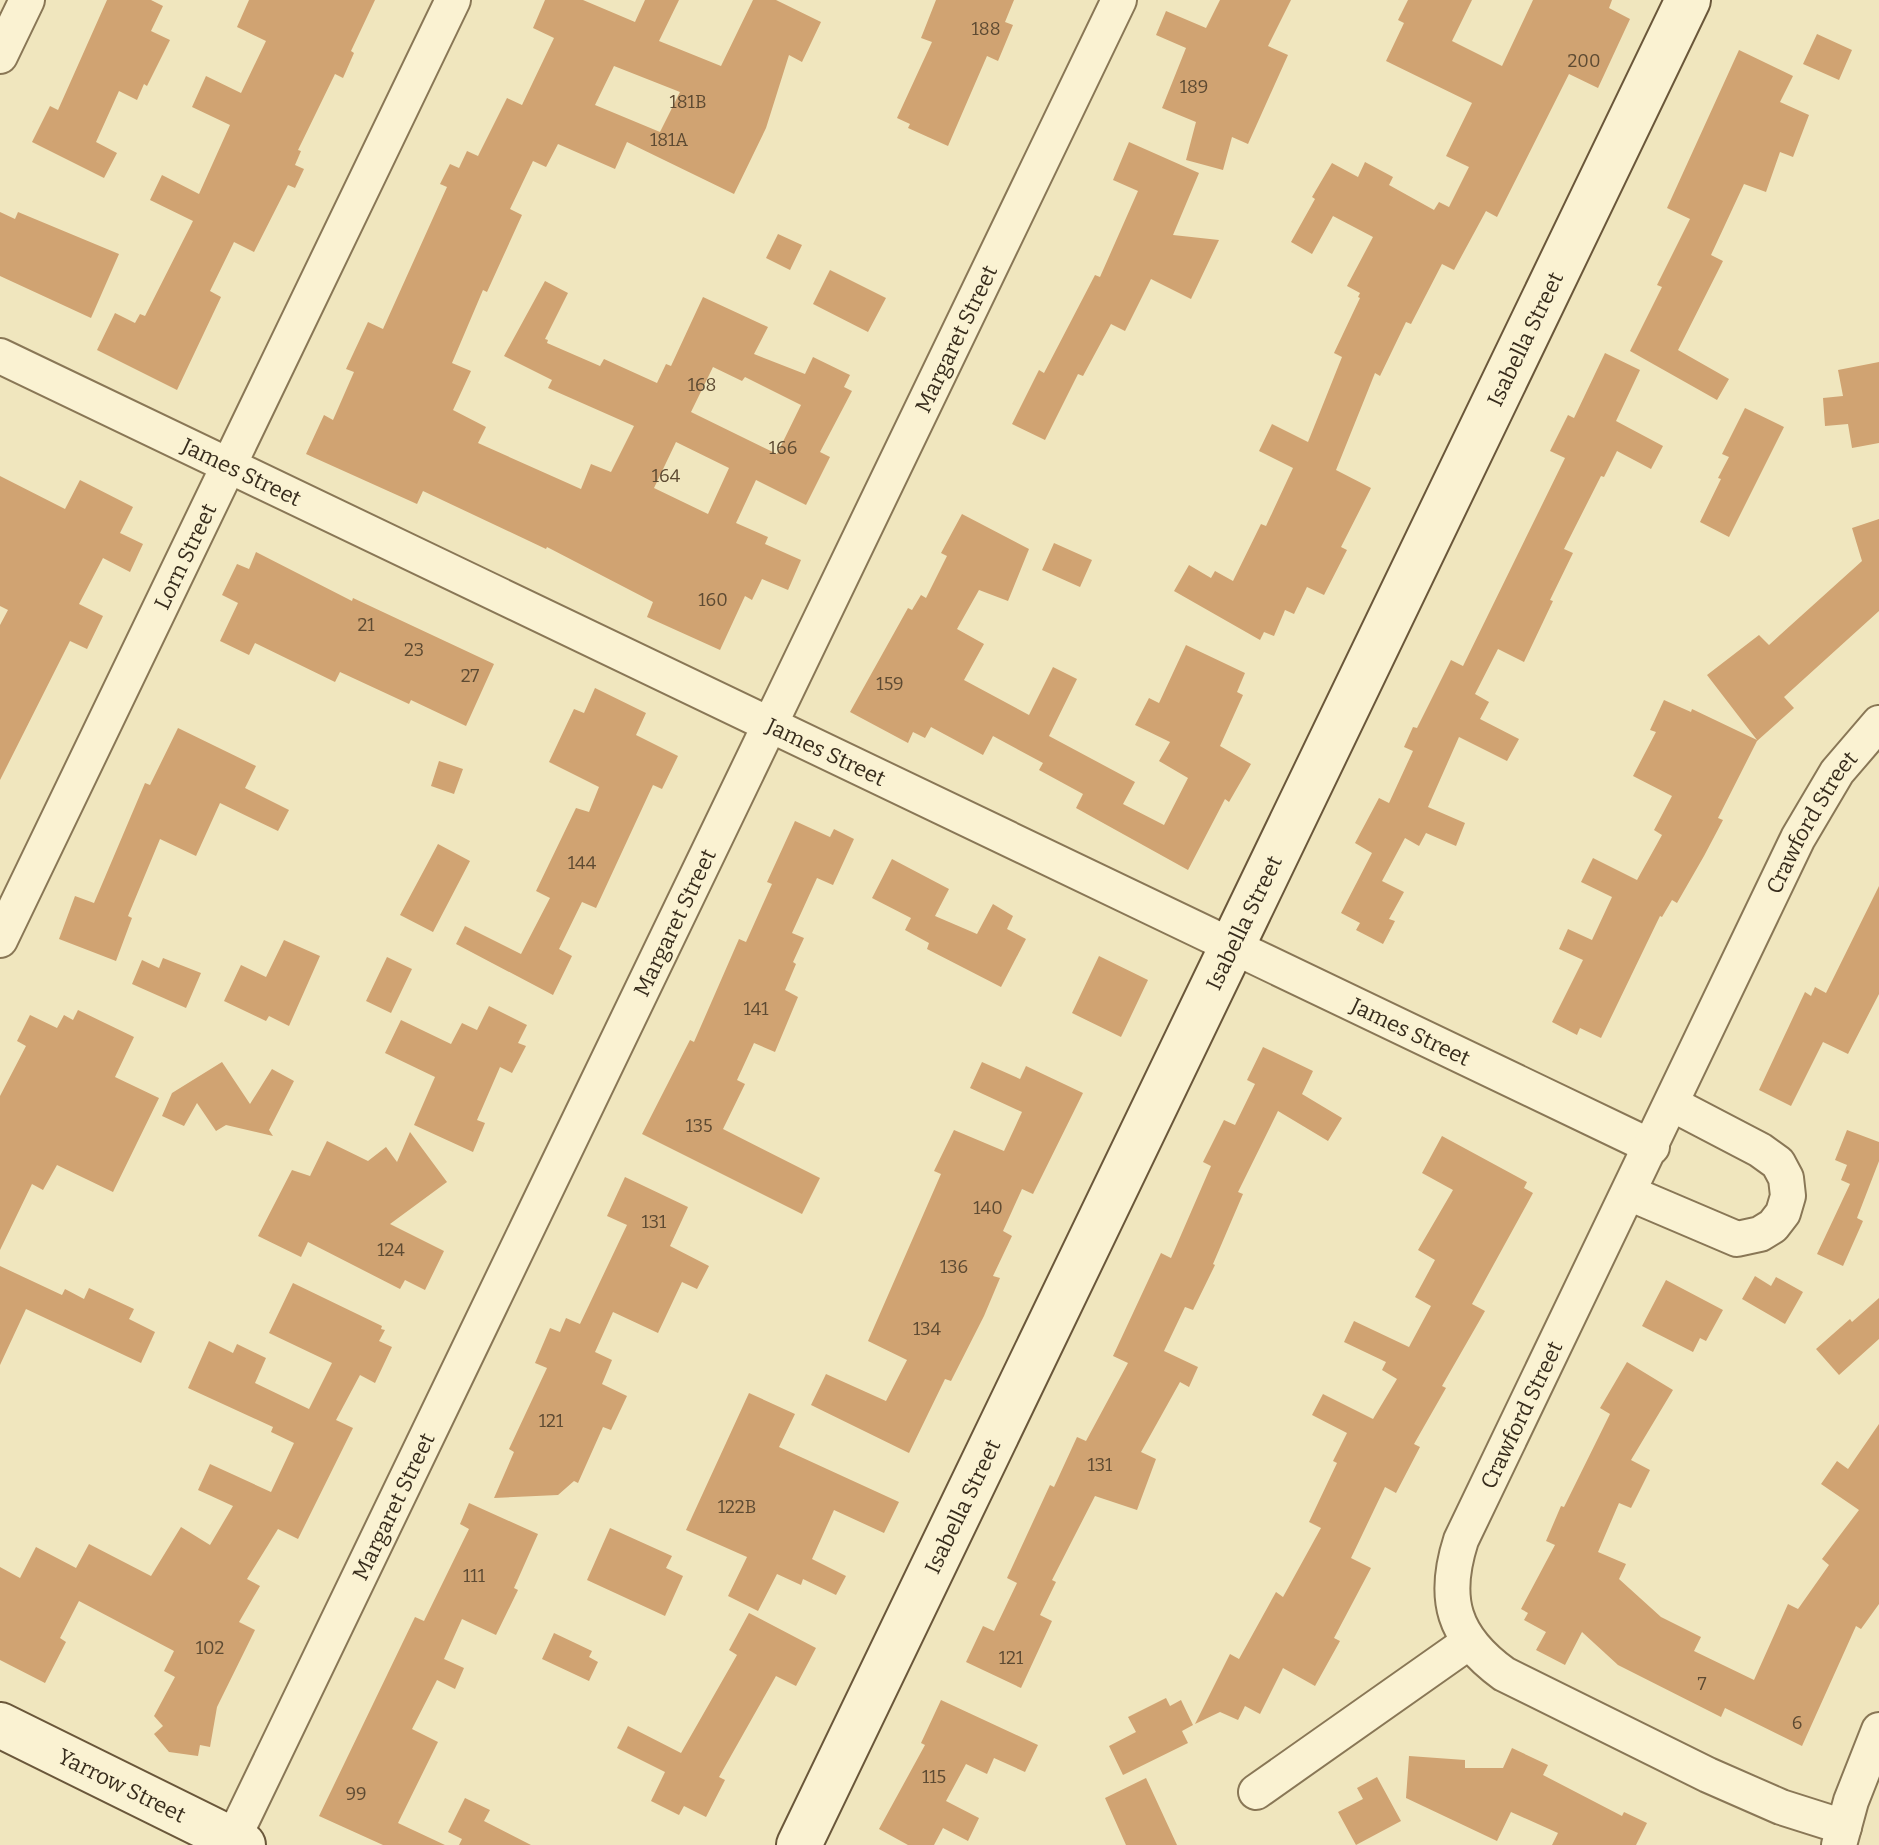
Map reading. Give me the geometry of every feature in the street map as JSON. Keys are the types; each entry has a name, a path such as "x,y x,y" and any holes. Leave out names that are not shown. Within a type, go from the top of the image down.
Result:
{"street":[{"path":"3,43 27,0"},
{"name":"Lorn Street","path":"0,940 453,0"},
{"name":"Margaret Street","path":"235,1843 1119,0"},
{"name":"Isabella Street","path":"799,1845 1688,0"},
{"name":"James Street","path":"0,356 1652,1147"},
{"name":"Crawford Street","path":"1842,1836 1530,1688 1482,1658 1458,1623 1451,1593 1453,1566 1461,1540 1804,826 1837,772 1879,723"},
{"path":"1629,1193 1737,1239 1760,1234 1773,1226 1783,1213 1788,1196 1786,1178 1778,1163 1760,1150 1672,1104"},
{"path":"1256,1792 1469,1642"},
{"name":"Yarrow Street","path":"0,1725 235,1843"},
{"path":"1842,1836 1879,1730"}],"building":[{"path":"107,0 151,0 163,6 151,31 170,40 137,100 119,91 96,142 117,153 104,178 32,142 50,106 58,110"},
{"path":"249,0 375,0 351,51 354,53 343,78 335,74 298,150 301,151 295,165 304,169 295,188 288,185 254,252 234,242 210,291 221,297 177,390 97,350 115,313 135,323 140,314 145,316 193,221 150,200 162,175 199,194 230,125 192,107 206,76 241,93 266,41 237,27"},
{"path":"545,0 583,0 635,22 645,0 679,0 659,41 721,66 753,0 776,0 821,22 802,62 789,55 766,128 734,194 627,142 615,169 558,144 546,167 533,161 510,209 522,215 487,292 483,290 452,363 471,371 453,410 486,427 478,443 581,489 591,464 611,472 634,426 548,388 552,380 504,356 545,281 568,293 545,339 547,343 600,366 604,359 657,383 666,364 671,366 703,297 768,327 754,354 805,374 813,357 850,375 844,387 852,391 820,452 830,457 806,505 756,480 736,523 768,537 765,544 801,560 788,590 762,579 752,600 745,596 720,650 647,617 653,602 547,547 423,491 417,504 306,454 324,415 333,420 354,372 346,369 368,322 383,329 447,187 440,184 450,164 459,168 467,151 478,156 507,98 522,105 554,38 533,28","holes":["614,66 680,92 660,132 595,105","713,367 742,381 745,377 801,405 777,454 691,412","676,442 729,468 708,514 654,488"]},
{"path":"936,0 1014,0 1005,22 1013,25 998,61 987,56 948,146 908,128 910,124 897,118 932,42 921,38"},
{"path":"1220,0 1291,0 1268,46 1288,55 1248,144 1232,137 1223,170 1186,160 1196,122 1162,108 1186,48 1156,35 1166,11 1206,28"},
{"path":"1408,0 1472,0 1452,41 1502,66 1533,0 1612,0 1609,8 1630,19 1598,88 1569,74 1497,217 1486,211 1454,270 1442,264 1411,324 1406,322 1380,376 1375,373 1336,470 1371,488 1341,547 1347,550 1324,595 1307,587 1294,614 1285,610 1274,636 1264,632 1260,640 1174,591 1189,565 1211,578 1215,571 1233,581 1261,524 1266,526 1293,468 1259,451 1272,424 1308,442 1342,357 1334,353 1360,298 1360,293 1347,286 1373,237 1333,216 1312,254 1291,242 1332,163 1358,177 1365,162 1393,177 1389,185 1434,210 1439,202 1449,207 1469,167 1446,156 1472,103 1386,61 1404,23 1398,20"},
{"path":"1817,34 1852,50 1839,80 1803,64"},
{"path":"1739,50 1793,76 1780,102 1809,115 1793,157 1780,152 1766,192 1744,184 1711,255 1723,261 1678,350 1729,379 1717,400 1630,351 1662,287 1657,285 1690,219 1667,208"},
{"path":"1129,142 1199,173 1173,235 1219,240 1191,299 1151,279 1125,331 1111,324 1083,376 1078,374 1045,440 1012,424 1039,370 1044,373 1095,275 1100,277 1138,191 1113,180"},
{"path":"0,212 15,219 18,212 119,254 91,318 0,276"},
{"path":"778,234 802,245 790,270 766,258"},
{"path":"830,270 886,298 868,332 813,304"},
{"path":"1605,353 1640,370 1616,421 1663,446 1651,469 1617,451 1564,549 1573,553 1524,662 1498,649 1475,694 1489,702 1480,719 1519,739 1507,761 1459,737 1428,807 1465,823 1456,846 1426,833 1419,846 1405,838 1382,881 1404,892 1389,919 1395,921 1383,944 1356,930 1360,923 1341,913 1372,853 1355,843 1379,798 1389,803 1413,751 1404,747 1413,727 1417,728 1451,660 1463,666 1565,458 1550,451 1568,415 1574,418"},
{"path":"1879,362 1879,443 1852,448 1848,424 1825,426 1823,398 1843,396 1838,370"},
{"path":"1745,408 1784,427 1729,537 1700,522 1729,457 1722,454"},
{"path":"0,476 65,509 80,480 133,507 120,533 143,544 130,572 103,558 79,604 103,616 87,649 70,641 0,780 0,625 8,610 0,606"},
{"path":"962,514 1029,549 1008,601 979,590 957,629 984,644 964,680 1029,715 1053,667 1077,679 1049,736 1135,782 1123,804 1164,825 1188,778 1159,761 1170,742 1135,725 1149,698 1159,703 1186,645 1245,673 1237,692 1243,695 1220,746 1251,764 1229,802 1225,799 1188,870 1076,808 1083,794 1039,770 1043,763 993,736 983,755 931,727 925,738 913,732 908,743 850,712 908,608 912,610 921,595 926,598 947,556 941,553"},
{"path":"1879,519 1879,611 1784,697 1794,708 1757,741 1718,818 1723,820 1677,903 1672,900 1660,916 1601,1038 1580,1028 1577,1035 1552,1022 1583,960 1559,949 1568,929 1592,940 1612,897 1581,882 1593,858 1637,880 1662,835 1654,830 1672,796 1633,776 1656,732 1650,730 1664,700 1691,712 1692,709 1757,740 1707,675 1759,635 1769,645 1862,561 1852,528"},
{"path":"1054,543 1092,560 1080,587 1042,570"},
{"path":"256,552 352,601 353,598 494,664 466,726 340,672 335,682 255,643 249,655 220,641 238,603 222,595 237,564 249,569"},
{"path":"595,688 646,713 636,735 678,756 662,789 653,785 596,908 582,902 559,949 572,956 553,995 456,944 465,926 521,954 550,898 536,891 576,808 589,812 599,787 549,762 574,709 584,713"},
{"path":"178,728 256,766 245,788 289,810 278,831 220,803 196,856 160,839 128,916 132,918 116,961 59,939 75,896 94,903 145,783 150,785"},
{"path":"439,761 463,769 454,794 431,786"},
{"path":"795,821 830,837 834,829 854,839 833,885 817,878 792,933 804,938 785,990 798,997 775,1052 754,1043 737,1080 745,1084 723,1129 820,1178 802,1214 642,1134 690,1040 694,1042 739,939 746,942 772,884 767,882"},
{"path":"438,844 470,861 433,932 400,915"},
{"path":"892,859 949,889 935,916 977,934 993,904 1013,916 1007,929 1026,939 1001,987 927,949 929,943 905,930 911,918 872,898"},
{"path":"1879,886 1879,994 1848,1054 1823,1042 1791,1106 1759,1090 1805,992 1811,996 1815,987 1826,993"},
{"path":"284,940 320,956 289,1026 269,1016 266,1021 224,1001 241,965 266,977"},
{"path":"1099,956 1148,980 1121,1037 1072,1013"},
{"path":"387,957 412,969 391,1013 366,1001"},
{"path":"163,958 201,973 186,1008 132,984 142,960 159,968"},
{"path":"489,1006 527,1025 518,1043 526,1046 512,1073 500,1067 477,1120 485,1123 473,1152 414,1125 435,1077 385,1053 401,1020 451,1044 462,1023 477,1030"},
{"path":"78,1010 134,1037 115,1077 159,1098 113,1192 57,1165 43,1190 32,1184 0,1250 0,1096 26,1046 17,1041 30,1015 57,1028 64,1015 73,1020"},
{"path":"1263,1047 1313,1071 1302,1094 1342,1118 1328,1141 1278,1111 1238,1192 1243,1194 1215,1265 1193,1310 1185,1307 1164,1351 1198,1367 1189,1387 1180,1382 1141,1452 1156,1459 1137,1510 1095,1496 1052,1580 1056,1582 1040,1615 1052,1621 1021,1688 966,1662 983,1626 994,1631 1017,1583 1007,1578 1050,1485 1054,1487 1077,1437 1086,1441 1128,1363 1113,1356 1161,1253 1171,1258 1211,1166 1203,1162 1224,1120 1235,1125 1255,1084 1247,1080"},
{"path":"222,1062 250,1104 272,1069 294,1081 269,1130 273,1136 226,1125 216,1131 197,1103 184,1126 162,1116 172,1093"},
{"path":"982,1062 1020,1079 1026,1066 1083,1093 1033,1194 1022,1189 1003,1231 1012,1236 993,1276 1000,1278 984,1316 951,1381 945,1379 909,1453 811,1405 826,1374 886,1401 907,1360 868,1341 941,1174 934,1171 954,1130 1004,1151 1022,1112 970,1088"},
{"path":"1847,1130 1879,1142 1879,1161 1857,1218 1863,1221 1843,1266 1817,1254 1850,1184 1841,1180 1847,1165 1835,1160"},
{"path":"410,1132 447,1182 390,1224 444,1251 425,1290 405,1280 400,1289 308,1242 301,1257 258,1236 292,1170 310,1176 327,1141 368,1161 386,1147 397,1162"},
{"path":"1442,1136 1527,1182 1524,1188 1533,1193 1472,1304 1485,1311 1442,1386 1446,1388 1414,1444 1420,1447 1396,1493 1385,1487 1351,1558 1371,1568 1334,1638 1340,1641 1315,1686 1283,1668 1260,1714 1245,1706 1238,1720 1220,1712 1195,1724 1230,1654 1239,1659 1276,1592 1283,1597 1321,1528 1309,1522 1337,1463 1333,1461 1347,1433 1312,1415 1323,1394 1373,1419 1397,1379 1382,1370 1386,1362 1344,1342 1354,1321 1409,1347 1431,1306 1415,1297 1435,1260 1418,1250 1453,1190 1422,1173"},
{"path":"625,1177 688,1207 670,1246 709,1266 697,1289 682,1282 658,1333 613,1312 595,1352 612,1360 602,1384 627,1396 611,1430 603,1427 578,1483 574,1481 558,1495 494,1498 514,1452 509,1449 547,1368 535,1363 550,1328 560,1332 566,1318 580,1324 627,1225 607,1216"},
{"path":"0,1266 62,1295 65,1289 84,1299 89,1288 134,1309 129,1319 155,1332 141,1363 26,1309 0,1365"},
{"path":"1755,1276 1771,1286 1776,1277 1803,1292 1785,1324 1742,1299"},
{"path":"1666,1280 1723,1310 1706,1341 1700,1338 1693,1352 1642,1326"},
{"path":"293,1283 382,1326 381,1329 385,1330 379,1341 392,1347 375,1383 360,1375 336,1420 353,1428 298,1539 278,1529 247,1579 260,1586 239,1622 255,1630 217,1707 210,1747 200,1745 198,1756 169,1752 154,1734 163,1726 154,1716 175,1677 164,1671 174,1651 79,1601 60,1638 66,1642 45,1683 0,1660 0,1567 20,1578 36,1547 76,1568 89,1544 151,1576 181,1527 210,1545 233,1506 198,1490 210,1464 271,1492 294,1443 271,1432 273,1427 188,1388 209,1341 233,1353 237,1344 266,1358 255,1383 309,1409 332,1363 269,1333"},
{"path":"1879,1298 1879,1339 1839,1375 1816,1349"},
{"path":"1627,1362 1673,1390 1631,1460 1650,1470 1631,1508 1619,1503 1598,1552 1626,1564 1619,1579 1661,1617 1701,1637 1694,1651 1754,1680 1788,1604 1798,1609 1829,1565 1822,1559 1859,1510 1821,1484 1837,1461 1848,1469 1879,1424 1879,1604 1861,1629 1856,1626 1802,1746 1725,1708 1721,1717 1618,1665 1582,1632 1565,1665 1536,1650 1546,1632 1524,1620 1528,1613 1521,1609 1555,1545 1546,1541 1561,1506 1564,1507 1610,1414 1600,1408"},
{"path":"749,1393 795,1414 779,1447 899,1502 884,1533 834,1510 812,1559 846,1576 836,1595 803,1579 801,1585 777,1574 758,1611 728,1596 747,1557 686,1530"},
{"path":"469,1503 538,1534 514,1588 518,1590 496,1635 462,1619 444,1659 464,1668 455,1689 437,1680 412,1729 438,1742 398,1823 445,1845 383,1845 319,1816 415,1617 424,1621 469,1529 460,1524"},
{"path":"610,1528 672,1556 666,1568 683,1576 665,1616 587,1580"},
{"path":"749,1613 816,1648 796,1686 776,1676 719,1777 725,1780 706,1817 684,1806 679,1815 651,1801 665,1772 617,1748 628,1726 681,1753 737,1655 729,1650"},
{"path":"554,1633 592,1651 589,1657 598,1662 589,1681 542,1659"},
{"path":"1166,1698 1170,1706 1181,1700 1193,1725 1182,1731 1188,1743 1123,1775 1109,1746 1136,1732 1128,1717"},
{"path":"941,1700 1038,1745 1025,1772 994,1758 987,1774 966,1764 946,1801 979,1818 968,1841 943,1828 934,1845 908,1845 879,1829 925,1745 921,1743"},
{"path":"1512,1748 1548,1765 1543,1775 1622,1816 1624,1812 1647,1823 1636,1845 1552,1845 1558,1833 1511,1812 1497,1841 1406,1798 1409,1756 1465,1760 1465,1768 1503,1768"},
{"path":"1377,1777 1401,1821 1356,1845 1338,1812 1363,1799 1357,1788"},
{"path":"1146,1778 1177,1845 1126,1845 1105,1798"},
{"path":"465,1798 490,1810 484,1821 531,1845 459,1845 462,1839 448,1832"}]}
